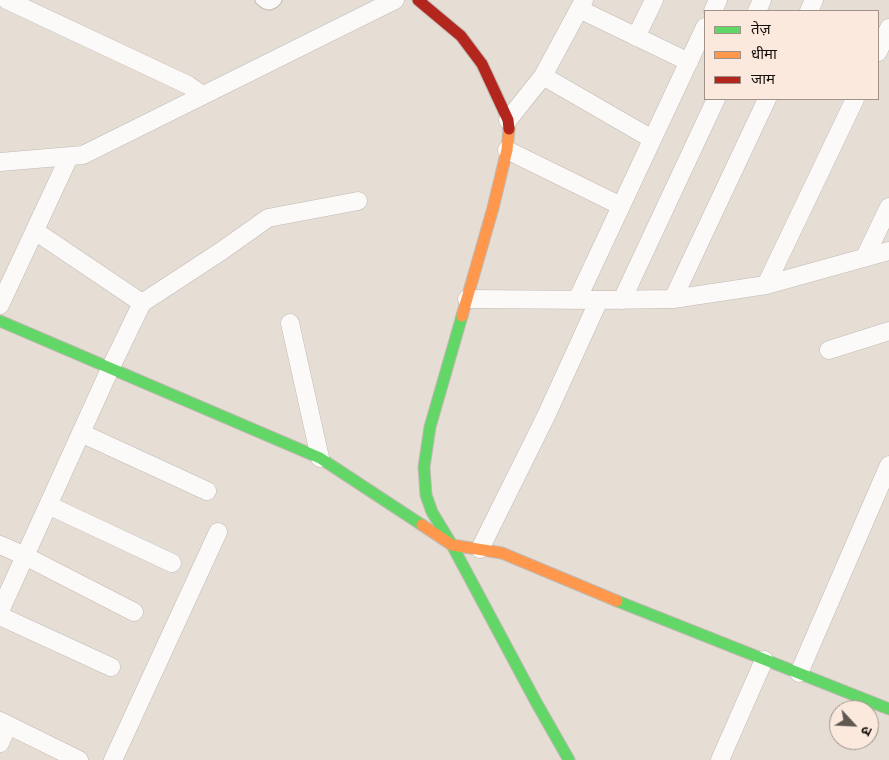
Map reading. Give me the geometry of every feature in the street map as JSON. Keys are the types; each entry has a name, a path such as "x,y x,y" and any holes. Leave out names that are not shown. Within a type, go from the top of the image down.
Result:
{"street":[{"path":"8,0 188,85 202,95"},
{"path":"0,162 82,155 395,0"},
{"path":"636,37 654,0"},
{"path":"422,1 461,36 482,64 508,120 509,134 493,208 430,428 424,467 426,495 432,512 452,545 569,760"},
{"path":"508,120 543,76 582,5 636,37 688,62"},
{"path":"879,50 889,28"},
{"path":"577,300 704,29"},
{"path":"543,76 652,139"},
{"path":"622,300 716,100"},
{"path":"673,299 767,100"},
{"path":"766,284 855,100"},
{"path":"507,150 621,206"},
{"path":"0,305 69,157"},
{"path":"0,611 142,303 268,218 358,201"},
{"path":"865,258 889,207"},
{"path":"35,231 142,303"},
{"path":"467,299 673,299 766,284 889,251"},
{"path":"480,549 554,400 599,300"},
{"path":"0,321 320,458 452,545 502,553 593,592 889,709"},
{"path":"290,323 320,458"},
{"path":"829,350 889,331"},
{"path":"81,433 207,490"},
{"path":"798,673 889,464"},
{"path":"48,505 172,563"},
{"path":"113,760 218,532"},
{"path":"0,545 134,612"},
{"path":"0,616 111,667"},
{"path":"720,760 764,660"},
{"path":"0,743 4,723 52,754 79,760"}],"lane":[{"path":"260,0 265,4 270,4 277,0"}],"traffic: fast":[{"path":"462,316 430,427 424,467 426,495 432,512 452,545 569,760"},
{"path":"0,321 320,458 422,525"},
{"path":"617,601 889,709"}],"traffic: slow":[{"path":"462,316 493,208 507,150 509,129"},
{"path":"422,525 452,545 502,553 617,601"}],"traffic: jam":[{"path":"418,0 461,36 482,64 508,120 509,129"}]}
